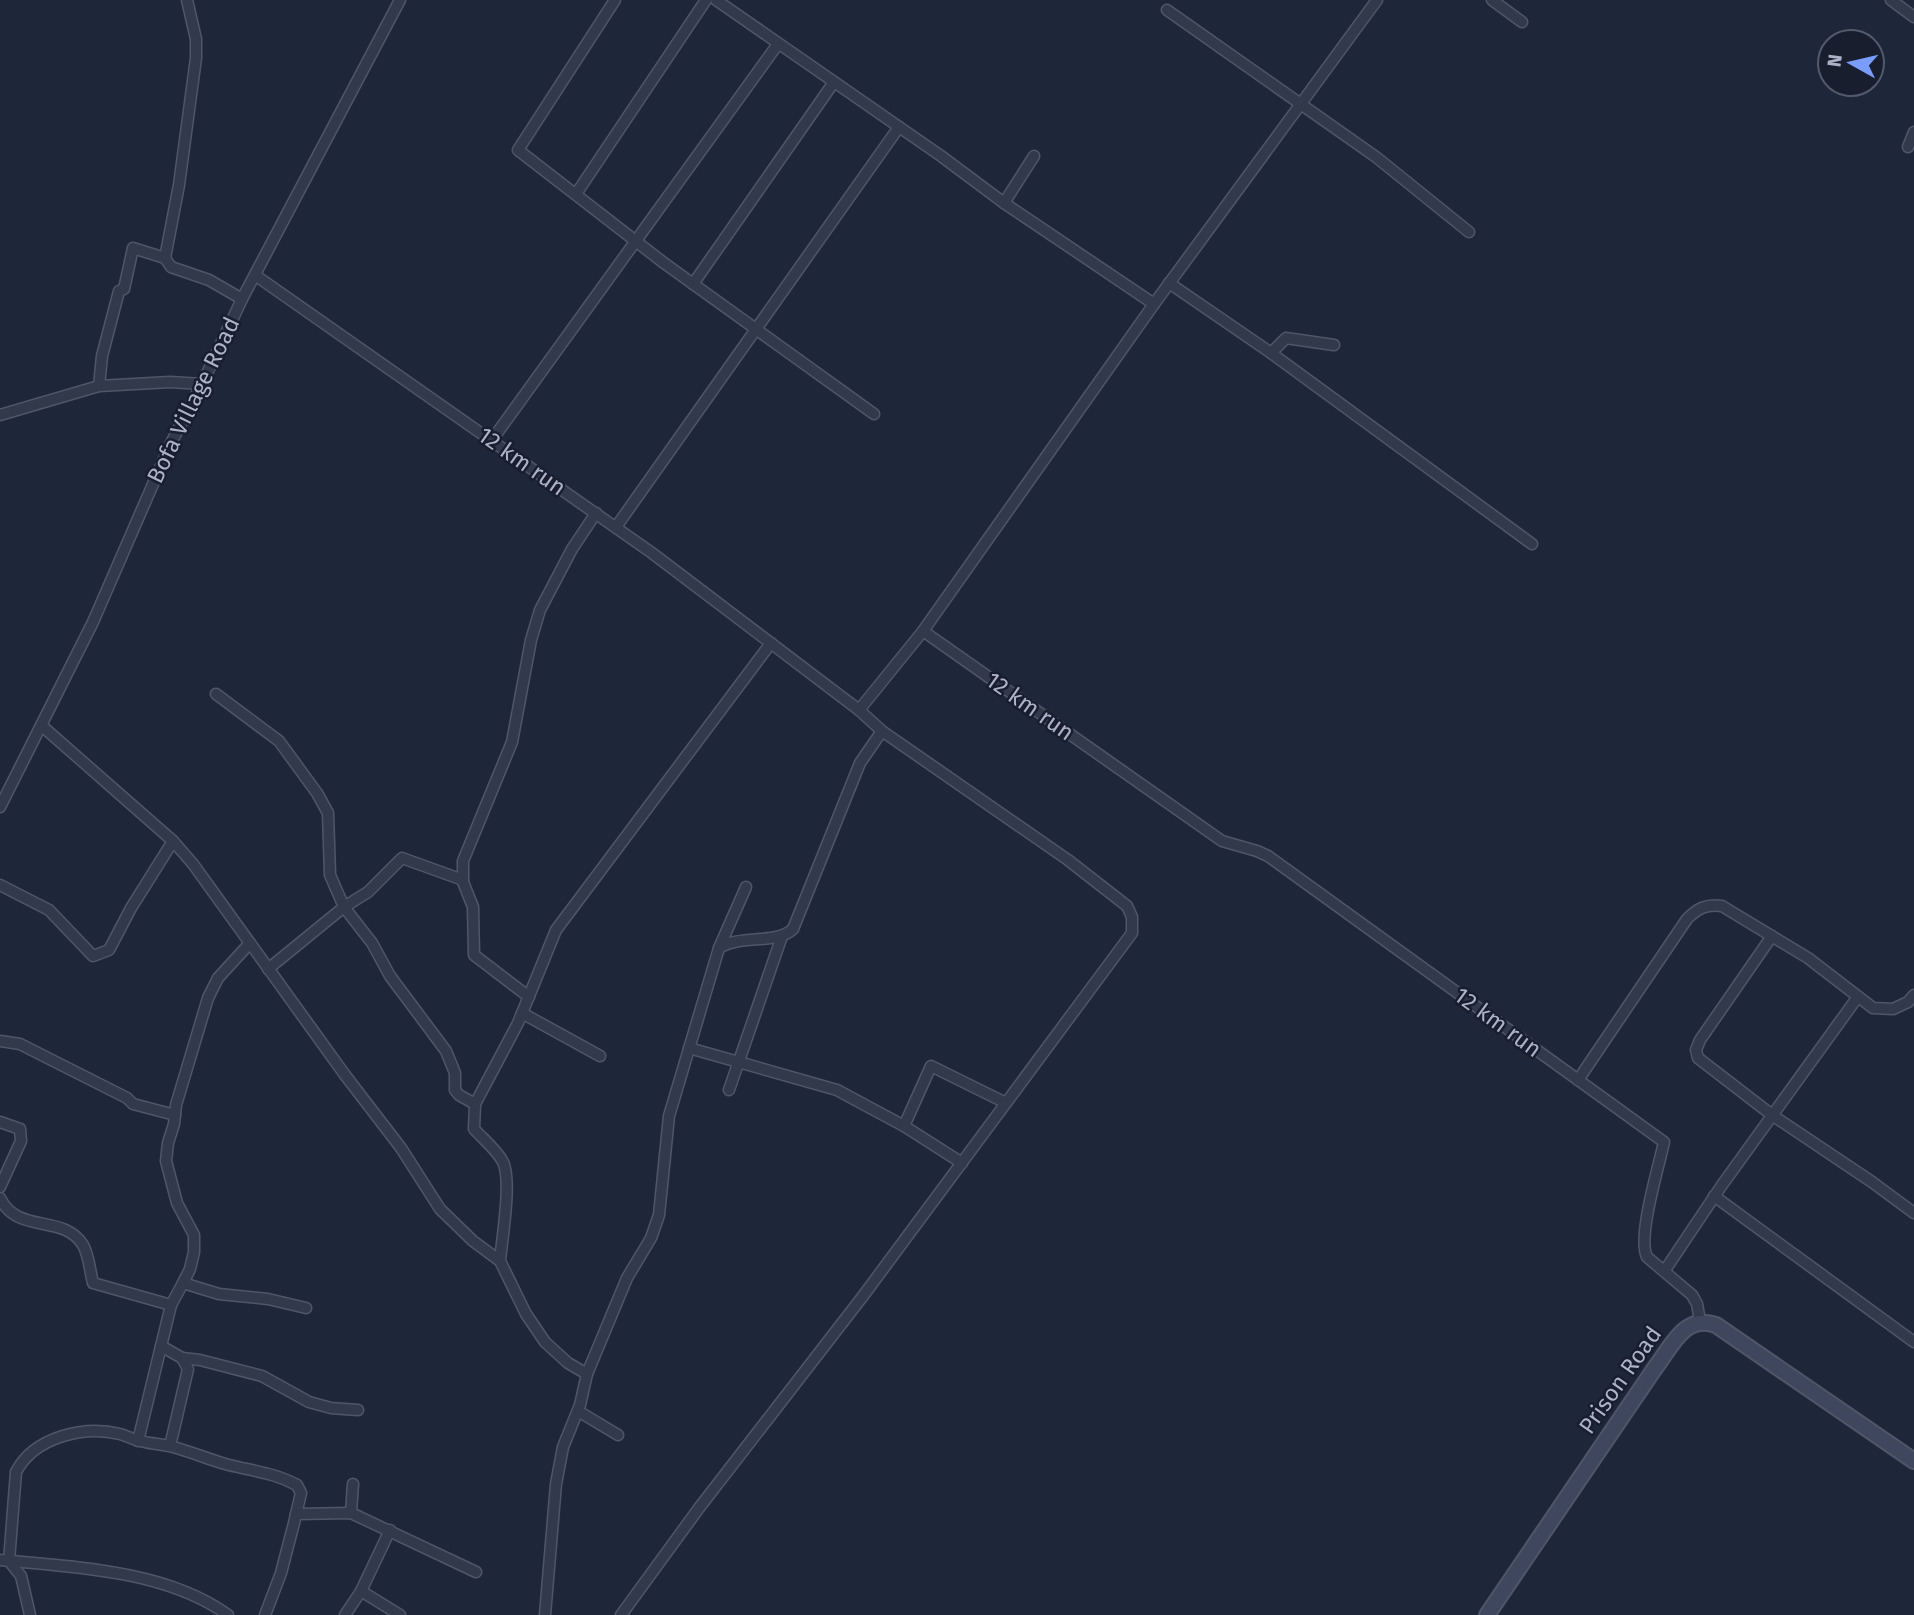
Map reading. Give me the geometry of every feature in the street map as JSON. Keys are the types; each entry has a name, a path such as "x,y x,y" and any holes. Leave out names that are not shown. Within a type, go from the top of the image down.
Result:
{"street":[{"path":"165,258 196,58 196,39 187,0"},
{"name":"Bofa Village Road","path":"0,807 93,622 170,444 242,299 400,0"},
{"path":"615,0 518,150 693,284 874,414"},
{"path":"576,194 706,0"},
{"path":"716,0 1003,203 1154,304"},
{"path":"859,710 923,631 1154,304 1377,0"},
{"path":"1492,0 1522,22"},
{"path":"1897,2 1914,17"},
{"path":"1167,10 1376,157 1469,233"},
{"path":"492,440 778,44"},
{"path":"693,284 834,82"},
{"path":"615,527 899,127"},
{"path":"1908,147 1914,132"},
{"path":"1003,203 1034,156"},
{"path":"99,386 102,356 118,291 124,289 133,248 165,258 171,267 209,280 242,299"},
{"name":"12 km run","path":"255,275 596,513 859,710 882,731 1068,860 1127,906 1132,917 1132,933 863,1296 699,1508 621,1615"},
{"path":"1169,284 1271,353 1532,544"},
{"path":"1271,353 1286,338 1334,345"},
{"path":"0,415 99,386 170,382 202,384"},
{"path":"529,996 474,955 473,907 463,880 463,861 512,742 531,640 540,610 572,550 596,513"},
{"name":"12 km run","path":"923,631 1222,841 1268,856 1664,1142 1647,1219 1644,1250 1647,1257 1692,1295 1698,1304 1700,1321"},
{"path":"500,1261 507,1180 504,1165 496,1152 474,1129 475,1104 522,1013 555,930 771,643"},
{"path":"216,694 279,741 317,793 328,813 330,875 344,907 372,943 390,976 446,1051 455,1073 455,1090 475,1104"},
{"path":"42,726 173,841 193,864 401,1148 440,1209 473,1241 500,1261 526,1314 545,1342 568,1363 587,1374"},
{"path":"719,948 729,942 782,936 793,929 860,762 882,731"},
{"path":"0,885 49,910 93,956 109,950 131,908 173,841"},
{"path":"268,969 344,907 368,892 402,858 463,880"},
{"path":"545,1615 556,1484 563,1447 578,1412 587,1374 627,1278 651,1238 659,1215 669,1116 719,948 746,887"},
{"path":"1578,1080 1687,919 1698,908 1710,904 1722,906 1808,958 1873,1008 1893,1009 1908,1002 1914,995"},
{"path":"729,1090 782,936"},
{"path":"1772,936 1700,1040 1696,1050 1698,1058 1772,1115 1914,1213"},
{"path":"138,1441 171,1304 190,1269 194,1252 194,1235 177,1203 166,1161 176,1105 208,998 218,978 250,943"},
{"path":"1665,1270 1714,1196 1857,998"},
{"path":"522,1013 600,1056"},
{"path":"0,1041 20,1044 127,1098 133,1104 175,1115"},
{"path":"689,1048 837,1090 904,1126 962,1163"},
{"path":"904,1126 931,1066 1006,1103"},
{"path":"0,1122 20,1129 21,1141 0,1187"},
{"path":"1714,1196 1914,1342"},
{"path":"0,1198 6,1210 19,1219 72,1232 84,1247 93,1283 171,1304"},
{"path":"183,1283 219,1294 268,1299 306,1308"},
{"path":"1700,1321 1716,1325 1914,1461"},
{"name":"Prison Road","path":"1487,1615 1655,1368 1684,1330 1700,1321"},
{"path":"161,1346 181,1358 200,1360 262,1376 309,1402 331,1408 358,1410"},
{"path":"170,1446 188,1369 181,1358"},
{"path":"578,1412 618,1435"},
{"path":"5,1561 16,1472 22,1461 34,1448 47,1442 94,1431 120,1434 138,1441 170,1446 285,1478 296,1485 301,1493 296,1514 281,1573 265,1615"},
{"path":"351,1513 353,1484"},
{"path":"296,1514 351,1513 476,1572"},
{"path":"345,1615 361,1591 390,1530"},
{"path":"5,1561 21,1576 30,1615"},
{"path":"5,1561 75,1567 164,1584 209,1601 228,1615"},
{"path":"361,1591 400,1615"}]}
